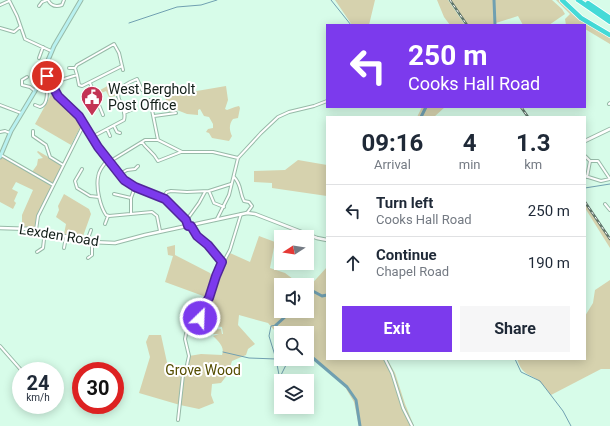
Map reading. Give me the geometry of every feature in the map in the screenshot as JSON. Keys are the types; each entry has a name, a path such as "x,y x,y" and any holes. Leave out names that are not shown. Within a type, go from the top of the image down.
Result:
{"highway":[{"path":"562,0 580,18 610,35"},
{"path":"578,0 610,22"},
{"path":"583,0 596,8"},
{"path":"586,0 610,18"}],"main road":[{"path":"1,156 10,133 35,91 51,51 81,0"}],"street":[{"path":"0,5 9,0 17,16 25,39 51,51"},
{"path":"39,6 42,2 48,0 52,4 58,6 62,5 64,0"},
{"path":"0,28 14,32 20,27"},
{"path":"69,68 75,68 77,65 114,44 119,53 123,70"},
{"path":"39,58 43,47"},
{"path":"75,68 80,86 82,86 122,66"},
{"path":"43,74 48,77 51,85 61,99 76,113 98,147 126,183 169,202 186,220 197,236 208,245 222,262"},
{"path":"34,105 40,107 43,106 47,98 47,90 51,85 77,75"},
{"path":"27,77 21,79 22,86 30,87 35,91"},
{"path":"92,137 124,120 124,113 118,99 118,91 124,85 137,79 142,90"},
{"path":"89,82 104,114"},
{"path":"217,219 224,207 234,177 238,158 278,117 289,112 326,101"},
{"path":"152,102 158,140"},
{"path":"0,104 22,114"},
{"path":"124,113 133,109"},
{"path":"153,116 176,113"},
{"path":"36,230 38,216 84,124"},
{"path":"114,126 117,132 120,133"},
{"path":"107,129 110,136"},
{"path":"586,141 610,129"},
{"path":"0,132 5,131 10,133"},
{"path":"33,131 32,135 46,146 50,157 63,165"},
{"path":"108,216 104,212 99,196 98,176 102,165 148,139 158,140 182,152"},
{"path":"142,142 145,147 154,153 158,161 182,152 213,152 238,158"},
{"path":"1,156 53,185"},
{"path":"586,157 590,162"},
{"path":"598,161 610,179 601,181 586,176 590,162 598,161"},
{"path":"120,174 127,170 135,169 138,166"},
{"path":"82,169 75,184 77,188 90,196 99,196"},
{"path":"234,177 240,185 242,198 244,201 249,202 252,206 247,213 255,214 317,238 326,240"},
{"path":"162,198 167,192 171,191 209,191 232,183 236,179"},
{"path":"131,214 131,198 135,187"},
{"path":"186,220 200,203 205,191"},
{"path":"209,191 214,203 224,207"},
{"path":"114,194 131,198"},
{"path":"605,204 609,209 605,211"},
{"path":"108,216 150,212 154,213 157,216 160,231"},
{"name":"Lexden Road","path":"0,228 36,230 92,242 115,243 160,231 247,213"},
{"path":"178,420 183,375 189,356 185,339 186,334 187,331 197,330 202,307 209,298 222,262 230,250 241,214"},
{"path":"105,224 108,216"},
{"path":"87,241 91,230"},
{"path":"37,252 42,251 45,232"},
{"path":"64,248 66,237"},
{"path":"88,258 92,255 92,242"},
{"path":"0,346 14,362"},
{"path":"386,360 392,373 403,408 412,426"}],"green space":[{"path":"335,0 375,0 369,24 351,24"},
{"path":"437,0 448,0 464,24 449,24 444,17"},
{"path":"450,0 552,0 562,9 565,14 550,24 522,24 518,16 496,24 466,24"},
{"path":"556,0 561,0 573,12 610,36 610,44 586,30 586,24 566,24 565,19 570,14"},
{"path":"115,82 119,89 117,94 115,94 116,96 109,97 106,91 101,93 100,90"},
{"path":"226,86 228,100 225,109 227,110 239,106 240,108 238,118 233,119 230,125 232,136 229,141 212,138 209,133 206,132 208,129 213,128 213,124 209,117 204,116 200,109 198,110 198,115 187,114 177,110 169,112 172,107 164,104 166,101 165,93 185,93"},
{"path":"51,95 57,97 77,116 82,124 71,145 35,124"},
{"path":"422,108 444,108 435,116 418,116"},
{"path":"38,151 62,165 53,184 32,172 37,165 38,159 43,158 37,152"},
{"path":"2,156 52,185 37,217 36,229 22,228 22,215 33,190 16,182 12,189 18,192 14,201 16,203 13,209 0,202 0,158"},
{"path":"298,160 326,165 326,196 272,188 272,183 254,182 254,171 285,170"},
{"path":"64,194 89,209 91,214 82,239 64,234 66,224 56,217 59,210 58,206"},
{"path":"586,204 610,240 610,248 586,210"},
{"name":"Grove Wood","path":"259,236 274,242 270,268 285,273 292,278 274,278 274,318 314,318 314,281 326,268 326,360 388,360 395,373 414,426 359,426 354,402 345,387 314,357 314,326 274,326 274,330 268,323 239,315 238,325 255,344 248,349 246,355 232,361 228,374 221,383 212,384 211,395 214,403 199,409 139,393 150,357 146,342 149,335 161,335 168,367 183,375 189,356 201,354 222,355 223,352 221,345 213,336 219,334 213,334 213,330 221,329 223,334 222,327 207,325 211,301 206,297 165,282 173,256 168,255 167,247 175,245 175,255 210,273 216,280 221,267 230,253 250,262"},
{"path":"610,280 610,369 601,369 551,395 536,378 527,374 523,370 517,360 586,360 586,314 593,303 595,290"}],"waterway":[{"path":"129,23 177,7 201,5 217,0"},
{"path":"331,0 350,24"},
{"path":"494,0 495,24"},
{"path":"422,116 426,108"},
{"path":"586,188 610,184"},
{"path":"314,292 322,296 326,295"},
{"path":"276,326 284,318"},
{"path":"274,352 269,336 271,326 276,325"},
{"path":"223,352 249,358 274,359"},
{"path":"314,359 347,387 356,400 360,426"},
{"path":"515,360 521,372 540,381 563,411 571,426"},
{"path":"277,366 279,375 281,375 286,366"}],"railway":[{"path":"450,0 466,24"},
{"path":"522,108 527,116"},
{"path":"586,203 610,239"}],"place":[{"name":"West Bergholt Post Office","path":"92,116"}],"route":[{"path":"47,76 58,96 79,116 98,147 126,183 138,189 157,195 169,202 186,220 188,226 191,226 197,236 208,245 222,262 213,284 212,292 202,307 200,318"}]}
